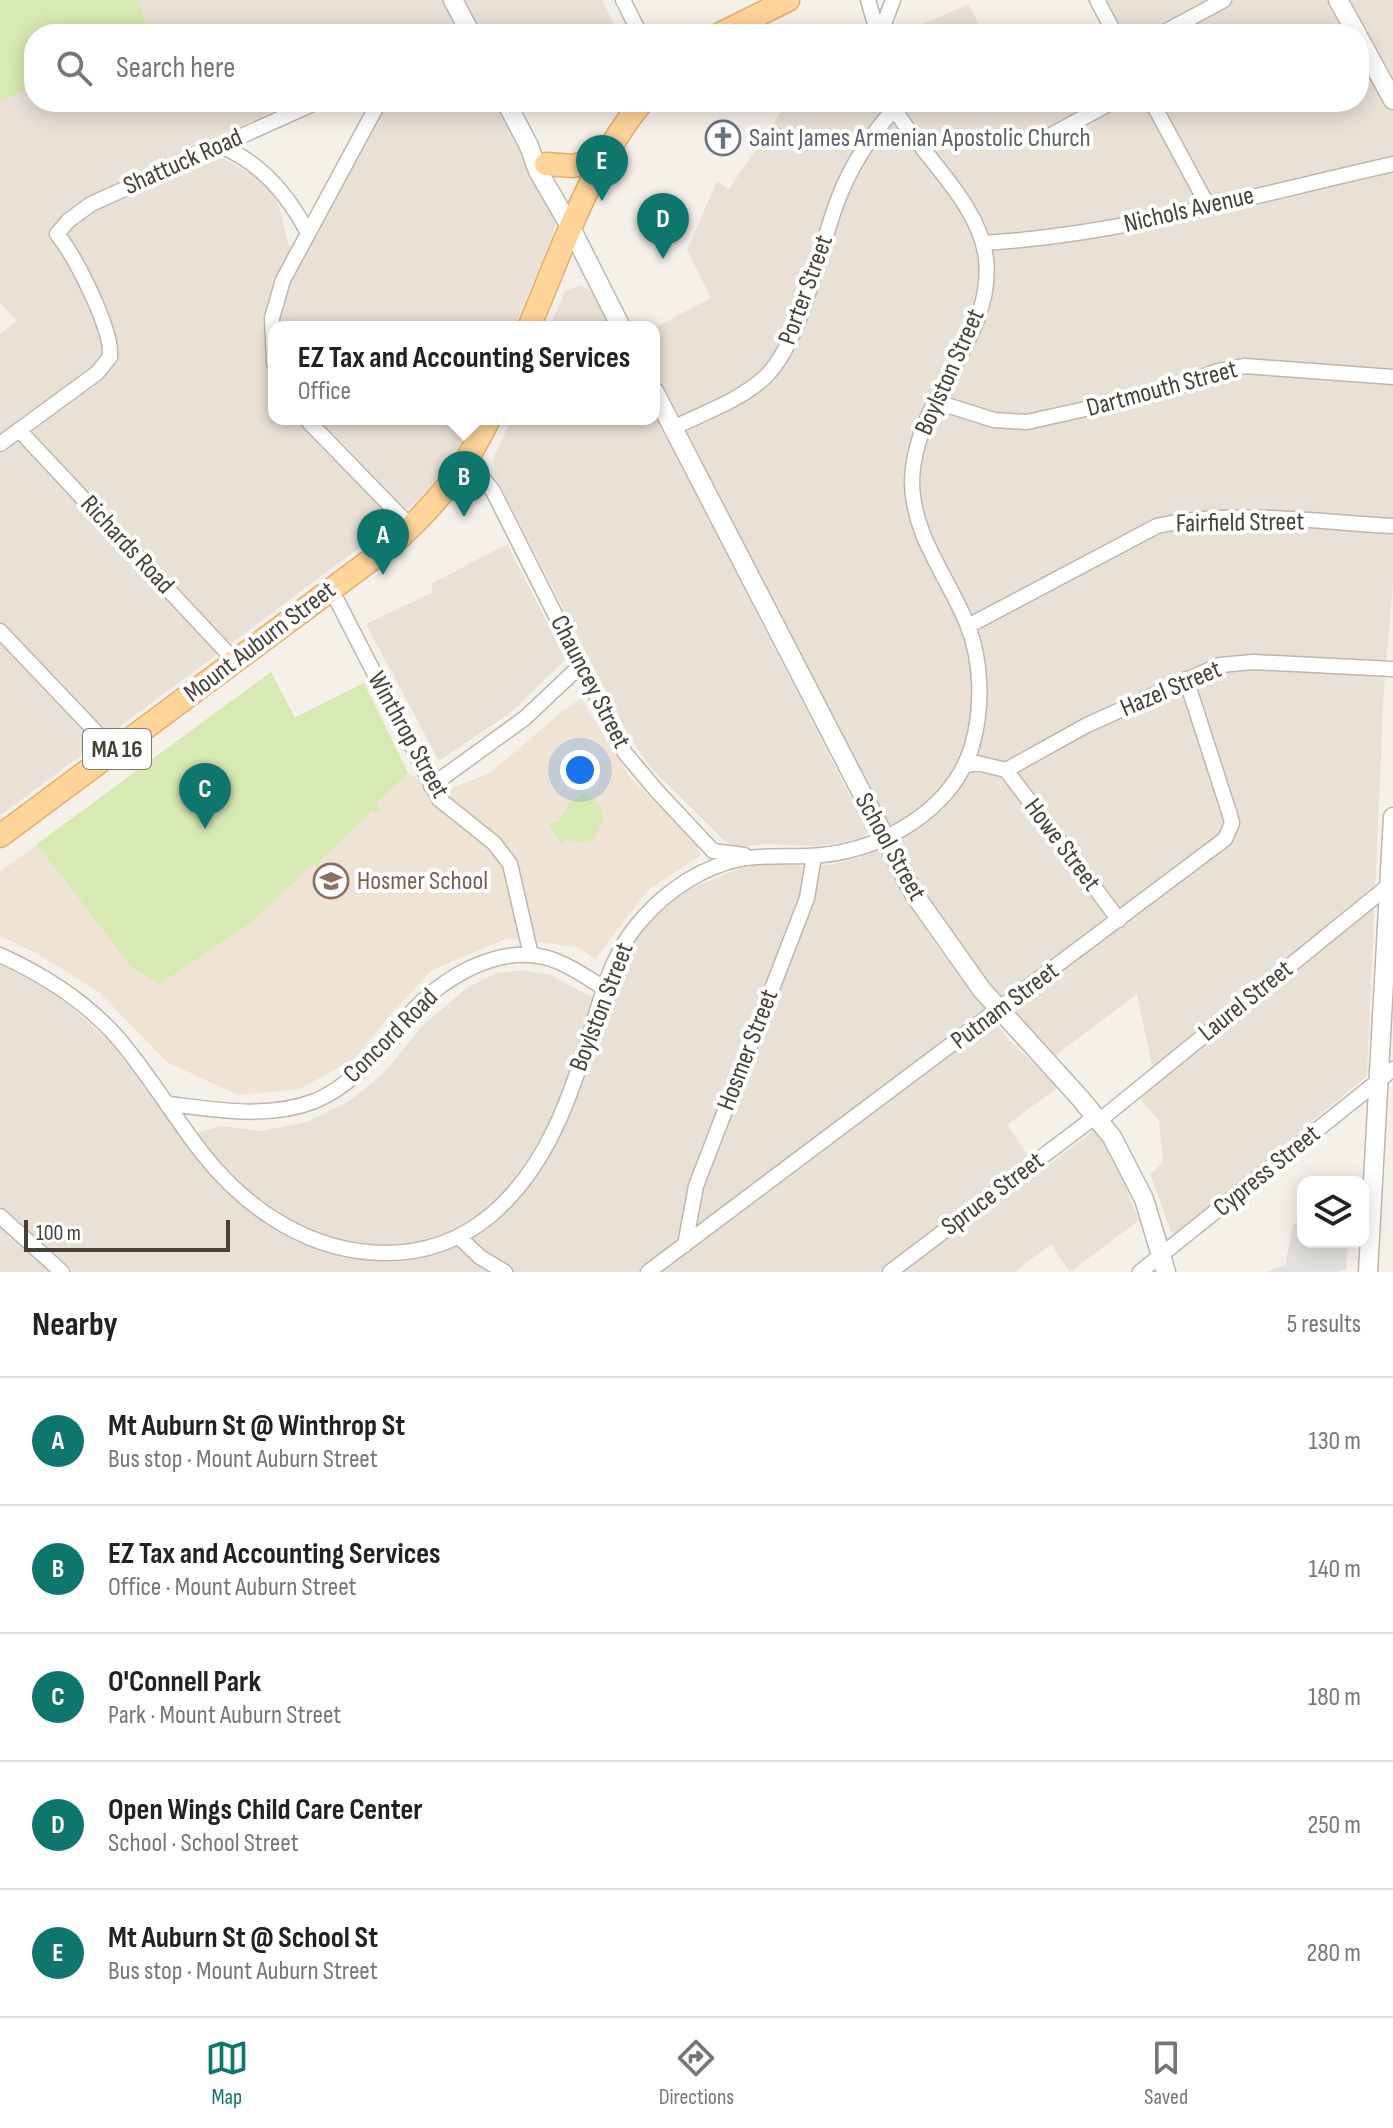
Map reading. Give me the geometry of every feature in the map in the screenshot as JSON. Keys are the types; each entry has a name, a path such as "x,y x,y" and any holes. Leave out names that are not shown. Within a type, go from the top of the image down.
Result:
{"main road":[{"path":"738,24 788,0"},
{"path":"532,321 604,157 635,112"},
{"path":"546,164 573,166 604,157"},
{"name":"Mount Auburn Street","path":"0,836 411,527 442,496 486,425"}],"street":[{"path":"453,0 466,24"},
{"path":"623,0 635,24"},
{"path":"868,0 876,24"},
{"path":"883,24 893,0"},
{"path":"1097,0 1110,24"},
{"path":"1180,24 1224,0"},
{"path":"1338,0 1351,24"},
{"path":"1369,56 1393,100"},
{"name":"Shattuck Road","path":"19,430 97,373 110,357 108,338 78,264 57,234 68,221 91,204 295,112"},
{"path":"273,321 276,299 374,112"},
{"path":"511,112 538,171 618,321"},
{"name":"Porter Street","path":"673,428 744,393 776,365 793,333 848,176 887,112"},
{"name":"Boylston Street","path":"0,955 37,973 90,1011 117,1037 201,1151 235,1190 273,1218 310,1239 347,1251 385,1253 420,1250 459,1237 478,1225 510,1197 549,1142 568,1103 604,988 621,947 660,900 710,869 756,857 814,856 850,851 884,839 927,811 954,782 964,766 976,726 979,685 978,665 968,626 927,546 915,506 912,485 914,465 918,443 934,401 981,312 986,277 983,243 961,200 897,112"},
{"path":"1044,139 1094,112"},
{"path":"1157,112 1208,206"},
{"path":"220,146 235,152 267,176 296,211 308,233"},
{"path":"529,146 541,155 564,197 571,228"},
{"name":"Nichols Avenue","path":"983,243 1066,236 1393,164"},
{"name":"Dartmouth Street","path":"934,401 985,418 1027,422 1166,391 1218,371 1245,366 1393,377"},
{"name":"School Street","path":"660,403 884,839 931,920 999,1011 1098,1118 1133,1177 1153,1224 1164,1264"},
{"path":"312,425 411,527"},
{"path":"0,444 19,430"},
{"name":"Richards Road","path":"19,430 235,661"},
{"name":"Chauncey Street","path":"463,466 477,474 493,491 625,753 713,851 756,857"},
{"name":"Fairfield Street","path":"968,626 1157,526 1175,521 1275,520 1393,526"},
{"name":"Winthrop Street","path":"331,589 442,804 494,843 510,864 531,955"},
{"path":"0,631 114,751"},
{"name":"Hazel Street","path":"1006,770 1087,725 1220,665 1236,662 1393,669"},
{"path":"431,786 516,726 581,665"},
{"name":"Putnam Street","path":"648,1272 1218,846 1230,832 1230,815 1186,679"},
{"path":"964,766 977,763 1006,770"},
{"name":"Howe Street","path":"1006,770 1119,920"},
{"path":"1368,1272 1386,1075 1393,817"},
{"name":"Hosmer Street","path":"685,1245 696,1186 807,898 814,856"},
{"name":"Laurel Street","path":"1098,1118 1391,884"},
{"name":"Concord Road","path":"169,1104 257,1112 278,1111 316,1100 364,1067 422,1002 446,982 490,962 531,955 563,964 604,988"},
{"name":"Cypress Street","path":"1140,1272 1164,1264 1386,1075"},
{"name":"Spruce Street","path":"890,1272 1098,1118"},
{"path":"0,1216 62,1272"},
{"path":"459,1237 480,1257 505,1272"}],"shaded area":[{"path":"138,0 446,0 458,24 147,24"},
{"path":"463,0 602,0 614,24 475,24"},
{"path":"1088,0 1330,0 1343,24 1102,24"},
{"path":"1349,0 1393,0 1393,77 1369,35 1369,24 1363,24"},
{"path":"969,4 978,24 923,24"},
{"path":"1369,70 1393,112 1393,583 1384,688 1367,1076 1176,1234 1171,1232 1150,1174 1163,1163 1159,1121 1140,1099 1156,1085 1137,994 1054,1056 980,974 918,882 660,380 660,325 711,298 687,250 717,181 729,189 781,112 1369,112"},
{"path":"24,91 24,112 272,112 199,145 255,176 271,192 279,205 288,244 304,257 383,112 501,112 556,221 552,240 517,321 268,321 268,425 470,425 457,454 422,497 359,548 0,816 0,334 17,321 0,302 0,102"},
{"path":"581,285 595,294 608,321 552,321 565,291"},
{"path":"509,425 660,425 868,835 858,840 817,846 762,844 736,848 725,841 652,769 629,736 495,476 493,458"},
{"path":"507,544 566,659 510,713 439,761 366,624 433,592 431,584"},
{"name":"Hosmer School","path":"271,672 295,718 364,683 408,773 444,791 490,773 581,698 631,779 695,841 701,855 648,890 595,959 577,947 508,938 432,970 355,1058 300,1089 238,1095 167,1062 99,992 38,954 0,936 0,872"},
{"path":"874,851 881,852 933,941 1008,1039 1058,1087 1007,1125 1039,1172 1095,1130 1115,1161 1139,1220 1070,1272 1051,1244 1014,1272 0,1272 0,964 41,985 69,1005 110,1042 184,1136 221,1126 261,1131 307,1122 348,1102 384,1073 422,1026 468,987 497,973 522,970 551,975 608,1006 619,969 636,937 660,908 682,892 741,868 772,861 799,866 828,865"},
{"path":"1297,1222 1297,1248 1348,1248 1346,1269 1339,1272 1267,1272 1285,1265 1293,1225"}],"green space":[{"path":"0,0 138,0 147,24 24,24 24,91 0,102"},
{"path":"271,672 295,718 364,683 408,773 376,803 381,810 377,814 373,810 319,862 321,865 318,868 313,864 252,922 160,984 132,968 37,844"},
{"path":"586,792 601,808 603,823 599,824 592,839 577,842 565,839 562,844 549,825 560,820 570,802"}],"place":[{"name":"Saint James Armenian Apostolic Church","path":"723,138"},
{"name":"Mt Auburn St @ School St","path":"602,201"},
{"name":"Open Wings Child Care Center","path":"663,259"},
{"name":"EZ Tax and Accounting Services","path":"464,517"},
{"name":"Mt Auburn St @ Winthrop St","path":"383,575"},
{"name":"O'Connell Park","path":"205,829"},
{"name":"Hosmer School","path":"331,881"}]}
